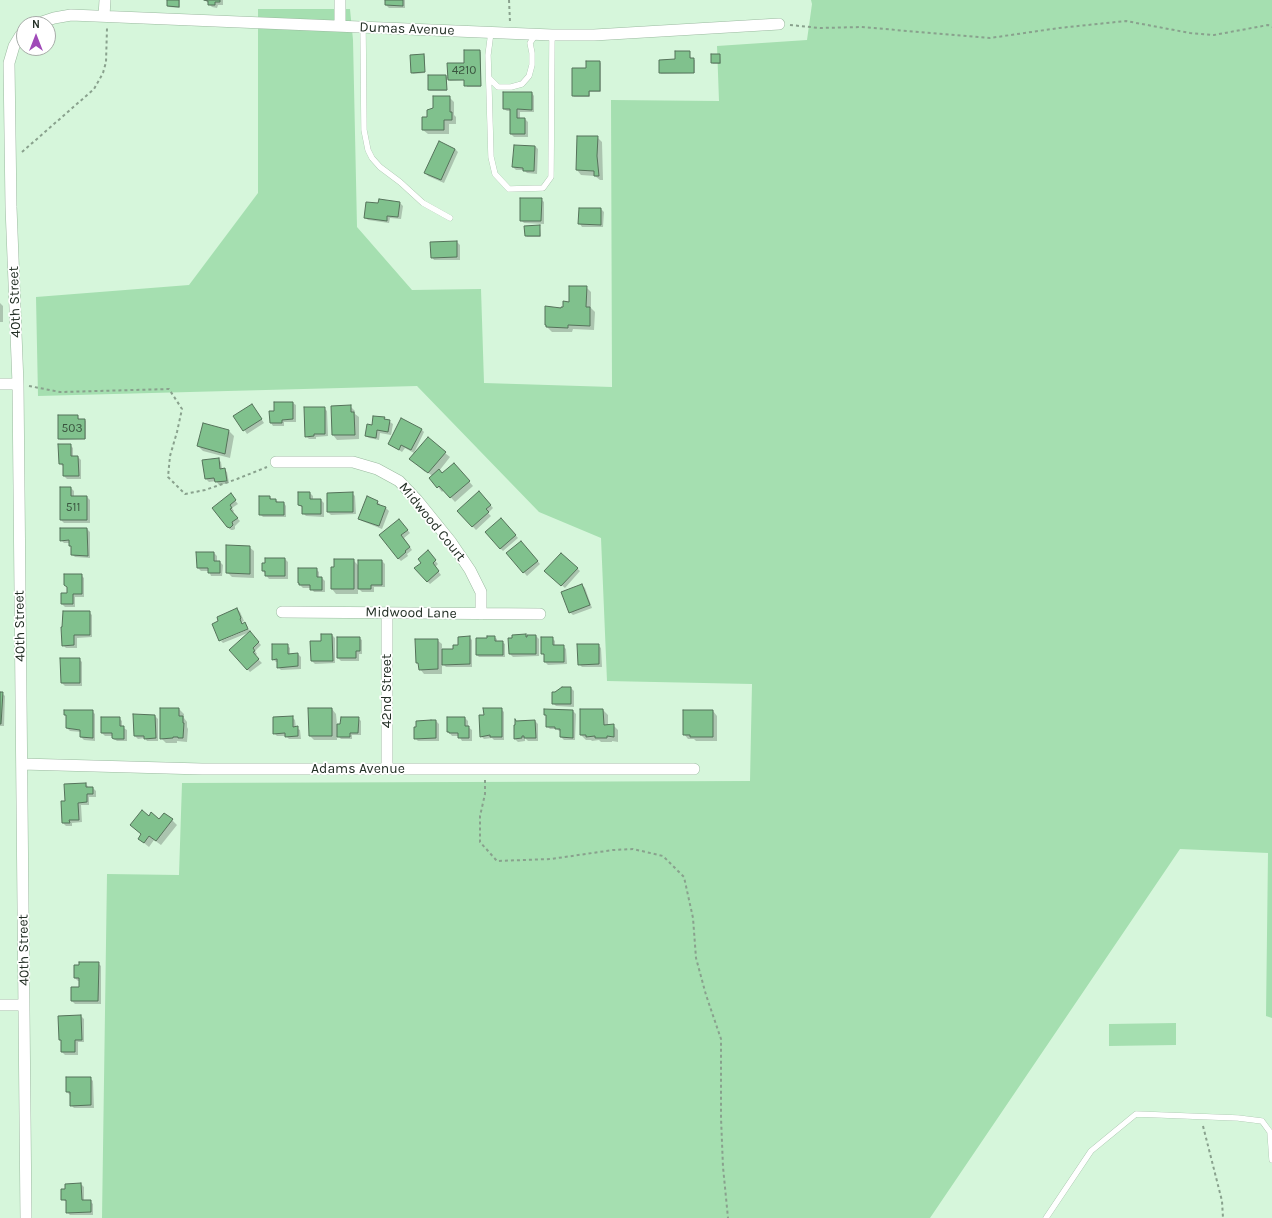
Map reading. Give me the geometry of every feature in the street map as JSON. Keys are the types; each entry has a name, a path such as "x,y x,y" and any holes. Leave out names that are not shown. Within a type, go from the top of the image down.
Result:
{"street":[{"path":"105,0 106,16"},
{"path":"340,0 340,26"},
{"name":"Dumas Avenue","path":"56,18 71,15 106,16 552,35 594,35 779,24"},
{"name":"40th Street","path":"16,43 9,63 11,161 6,207 18,384 26,1218"},
{"path":"0,384 18,384"},
{"name":"Midwood Court","path":"276,462 353,462 377,469 399,481 417,500 451,542 470,570 481,592 481,614"},
{"name":"Midwood Lane","path":"282,612 540,614"},
{"name":"42nd Street","path":"387,613 387,769"},
{"name":"Adams Avenue","path":"22,764 202,769 694,769"},
{"path":"0,1005 24,1005"}],"lane":[{"path":"363,27 364,130 368,150 372,158 380,167 400,182 423,203 450,218"},
{"path":"491,32 488,55 491,157 495,174 509,189 543,188 551,178 552,35"},
{"path":"489,78 498,87 511,87 522,84 529,76 532,65 530,43 536,34"},
{"path":"1046,1218 1091,1150 1136,1114 1262,1120 1270,1132 1272,1160"}],"path":[{"path":"509,0 510,33"},
{"path":"11,161 97,85 103,73 106,62 106,16"},
{"path":"779,24 820,28 861,27 990,38 1059,28 1126,21 1190,33 1214,35 1268,25 1272,27"},
{"path":"18,384 60,392 169,389 182,409 170,456 168,477 185,494 205,490 237,479 276,462"},
{"path":"486,769 485,794 480,816 480,842 497,861 551,859 613,850 634,849 663,856 684,877 693,918 696,958 706,995 721,1039 721,1118 723,1167 728,1218"},
{"path":"1201,1117 1222,1201 1223,1218"}],"green space":[{"path":"811,0 1272,0 1272,1018 1266,1016 1268,853 1180,849 930,1218 102,1218 107,874 179,875 182,783 750,781 752,684 607,681 601,538 539,512 417,386 38,396 36,297 189,285 258,193 258,9 350,9 353,40 357,227 412,290 481,289 484,383 612,387 611,100 719,101 717,46 807,40 812,4"},
{"path":"1176,1023 1176,1045 1109,1046 1109,1024"}],"building":[{"path":"167,0 179,0 179,7 167,6"},
{"path":"204,0 220,0 220,2 215,2 215,5 208,5 208,1"},
{"path":"385,0 403,0 403,6 385,5"},
{"path":"464,50 480,50 481,86 464,86 464,80 448,80 447,63 464,63"},
{"path":"675,51 690,51 690,58 694,58 694,73 659,73 659,60 675,59"},
{"path":"424,54 425,72 411,73 410,55"},
{"path":"711,54 720,54 720,63 711,63"},
{"path":"586,61 600,61 600,91 589,91 589,96 572,96 572,68 586,68"},
{"path":"428,75 446,75 447,90 428,90"},
{"path":"503,92 532,92 532,110 517,109 517,118 525,118 525,134 510,134 510,109 503,109"},
{"path":"433,96 450,96 450,112 452,112 452,120 444,120 444,130 422,130 422,117 427,117 427,110 433,108"},
{"path":"577,136 598,136 597,156 599,176 594,176 594,171 576,170"},
{"path":"439,141 455,149 441,180 424,173"},
{"path":"514,145 535,146 534,171 523,171 523,168 512,167"},
{"path":"520,198 542,198 541,221 520,221"},
{"path":"379,199 400,202 398,217 387,216 387,221 364,218 366,202 378,203"},
{"path":"579,208 601,208 601,225 578,224"},
{"path":"540,225 540,236 525,236 524,226"},
{"path":"457,241 457,257 431,258 430,242"},
{"path":"569,286 587,286 586,307 590,307 590,326 568,325 568,328 546,327 545,306 561,308 563,307 563,301 569,302"},
{"path":"274,402 293,402 293,419 282,420 282,423 270,423 269,411 274,411"},
{"path":"252,404 262,419 243,431 233,416"},
{"path":"351,405 351,412 354,412 355,435 332,435 331,406"},
{"path":"304,407 325,407 325,434 314,434 314,436 305,437"},
{"path":"58,415 78,415 78,419 85,419 85,439 58,439"},
{"path":"373,416 385,417 384,419 390,420 388,432 377,430 376,438 365,436 367,424 372,425"},
{"path":"401,418 422,429 411,450 401,445 399,450 388,444"},
{"path":"203,423 229,430 225,454 197,446"},
{"path":"428,437 446,452 428,473 409,459"},
{"path":"58,444 71,444 71,456 78,456 79,476 63,476 63,464 59,464"},
{"path":"219,458 220,469 225,468 227,481 215,482 214,478 205,479 202,460"},
{"path":"454,463 470,481 450,498 439,486 437,488 429,478 439,469 442,473"},
{"path":"60,487 71,487 71,496 87,496 87,520 60,520"},
{"path":"479,491 491,505 486,509 489,512 472,527 457,511"},
{"path":"298,492 310,492 310,499 321,499 321,514 302,514 302,506 298,505"},
{"path":"353,492 353,512 327,512 327,493"},
{"path":"231,493 236,500 230,505 232,508 230,509 238,518 232,522 233,525 230,528 227,527 212,508"},
{"path":"259,496 270,496 270,499 276,499 276,502 284,502 284,515 259,515"},
{"path":"367,496 378,501 377,504 386,507 379,526 358,519"},
{"path":"501,518 516,535 500,549 485,532"},
{"path":"399,519 408,530 401,535 410,547 398,559 379,535"},
{"path":"60,528 87,528 88,556 71,555 69,540 60,541"},
{"path":"521,541 538,561 523,573 506,553"},
{"path":"226,545 250,546 250,574 226,573"},
{"path":"428,550 436,560 433,563 439,571 427,582 414,568 421,563 418,559"},
{"path":"196,552 214,552 214,561 220,561 220,573 208,573 208,568 197,568"},
{"path":"561,553 578,568 561,586 544,571"},
{"path":"265,558 285,558 285,576 265,576 265,571 262,571 262,563 265,563"},
{"path":"334,559 354,559 354,589 331,589 331,567 334,567"},
{"path":"358,560 382,560 382,585 371,585 371,589 358,589"},
{"path":"298,568 317,568 317,577 322,577 322,590 310,590 310,585 299,585"},
{"path":"64,574 82,574 82,594 73,594 73,604 61,604 61,593 67,593 67,587 64,585"},
{"path":"582,584 590,605 569,613 561,592"},
{"path":"237,608 242,624 245,622 248,629 219,641 212,624 218,621 217,617"},
{"path":"63,611 90,611 90,635 74,635 74,645 62,646 61,627"},
{"path":"250,631 259,642 253,648 255,651 253,652 259,659 247,670 229,650"},
{"path":"321,634 332,634 333,661 311,661 310,641 321,641"},
{"path":"526,634 526,637 527,635 536,635 536,654 509,654 508,638 512,638 512,635"},
{"path":"470,636 470,664 442,665 442,649 453,649 453,645 458,645 458,637"},
{"path":"487,636 495,636 495,641 503,641 503,655 476,655 476,638 487,638"},
{"path":"337,637 360,637 360,651 356,651 356,658 337,658"},
{"path":"541,637 553,637 553,645 564,645 564,662 544,662 544,654 541,654"},
{"path":"415,639 438,639 438,669 419,670 418,663 416,663"},
{"path":"272,644 288,644 288,654 298,653 298,666 277,668 277,659 272,660"},
{"path":"577,644 599,644 599,664 578,665"},
{"path":"60,658 80,658 80,683 61,683"},
{"path":"562,687 571,687 571,704 552,704 552,692 555,692"},
{"path":"0,692 3,692 1,724 0,724"},
{"path":"160,708 179,708 179,716 183,716 184,723 183,738 173,737 160,739"},
{"path":"308,708 332,708 332,736 309,736"},
{"path":"483,708 502,708 502,737 490,737 490,735 480,737 479,715 484,715"},
{"path":"544,709 573,710 573,738 560,737 560,729 555,729 555,727 546,727 546,715 544,715"},
{"path":"580,709 603,709 604,725 614,724 614,737 607,736 607,738 595,738 595,736 586,737 586,735 580,735"},
{"path":"64,710 93,710 93,738 80,737 80,730 66,728 66,715 64,715"},
{"path":"683,710 713,710 713,737 690,737 690,735 683,735"},
{"path":"133,714 155,715 156,738 144,739 144,736 134,736"},
{"path":"293,716 293,727 298,726 298,736 285,737 285,733 273,734 273,717"},
{"path":"101,717 120,717 120,726 124,726 124,739 112,738 112,733 101,733"},
{"path":"341,717 359,717 358,733 350,733 350,737 337,737 337,724 340,724"},
{"path":"447,717 465,717 465,726 469,726 469,738 458,738 458,733 447,732"},
{"path":"515,719 516,721 535,720 536,738 524,738 524,736 522,736 522,738 514,739"},
{"path":"436,720 436,738 414,739 414,727 416,727 416,721"},
{"path":"86,783 86,787 93,787 93,794 87,794 87,802 78,803 79,820 69,820 70,823 62,823 61,801 65,801 64,784"},
{"path":"142,810 149,816 151,812 159,819 164,813 173,819 156,841 149,836 144,843 138,839 141,834 130,825"},
{"path":"79,962 99,962 98,1001 71,1001 71,987 79,987 79,978 74,978 74,965 79,965"},
{"path":"81,1015 82,1040 75,1040 75,1052 61,1052 58,1016"},
{"path":"66,1077 91,1077 91,1105 70,1106 70,1092 66,1092"},
{"path":"81,1183 82,1200 91,1200 91,1212 66,1213 66,1200 61,1200 61,1189 65,1189 65,1184"}]}
